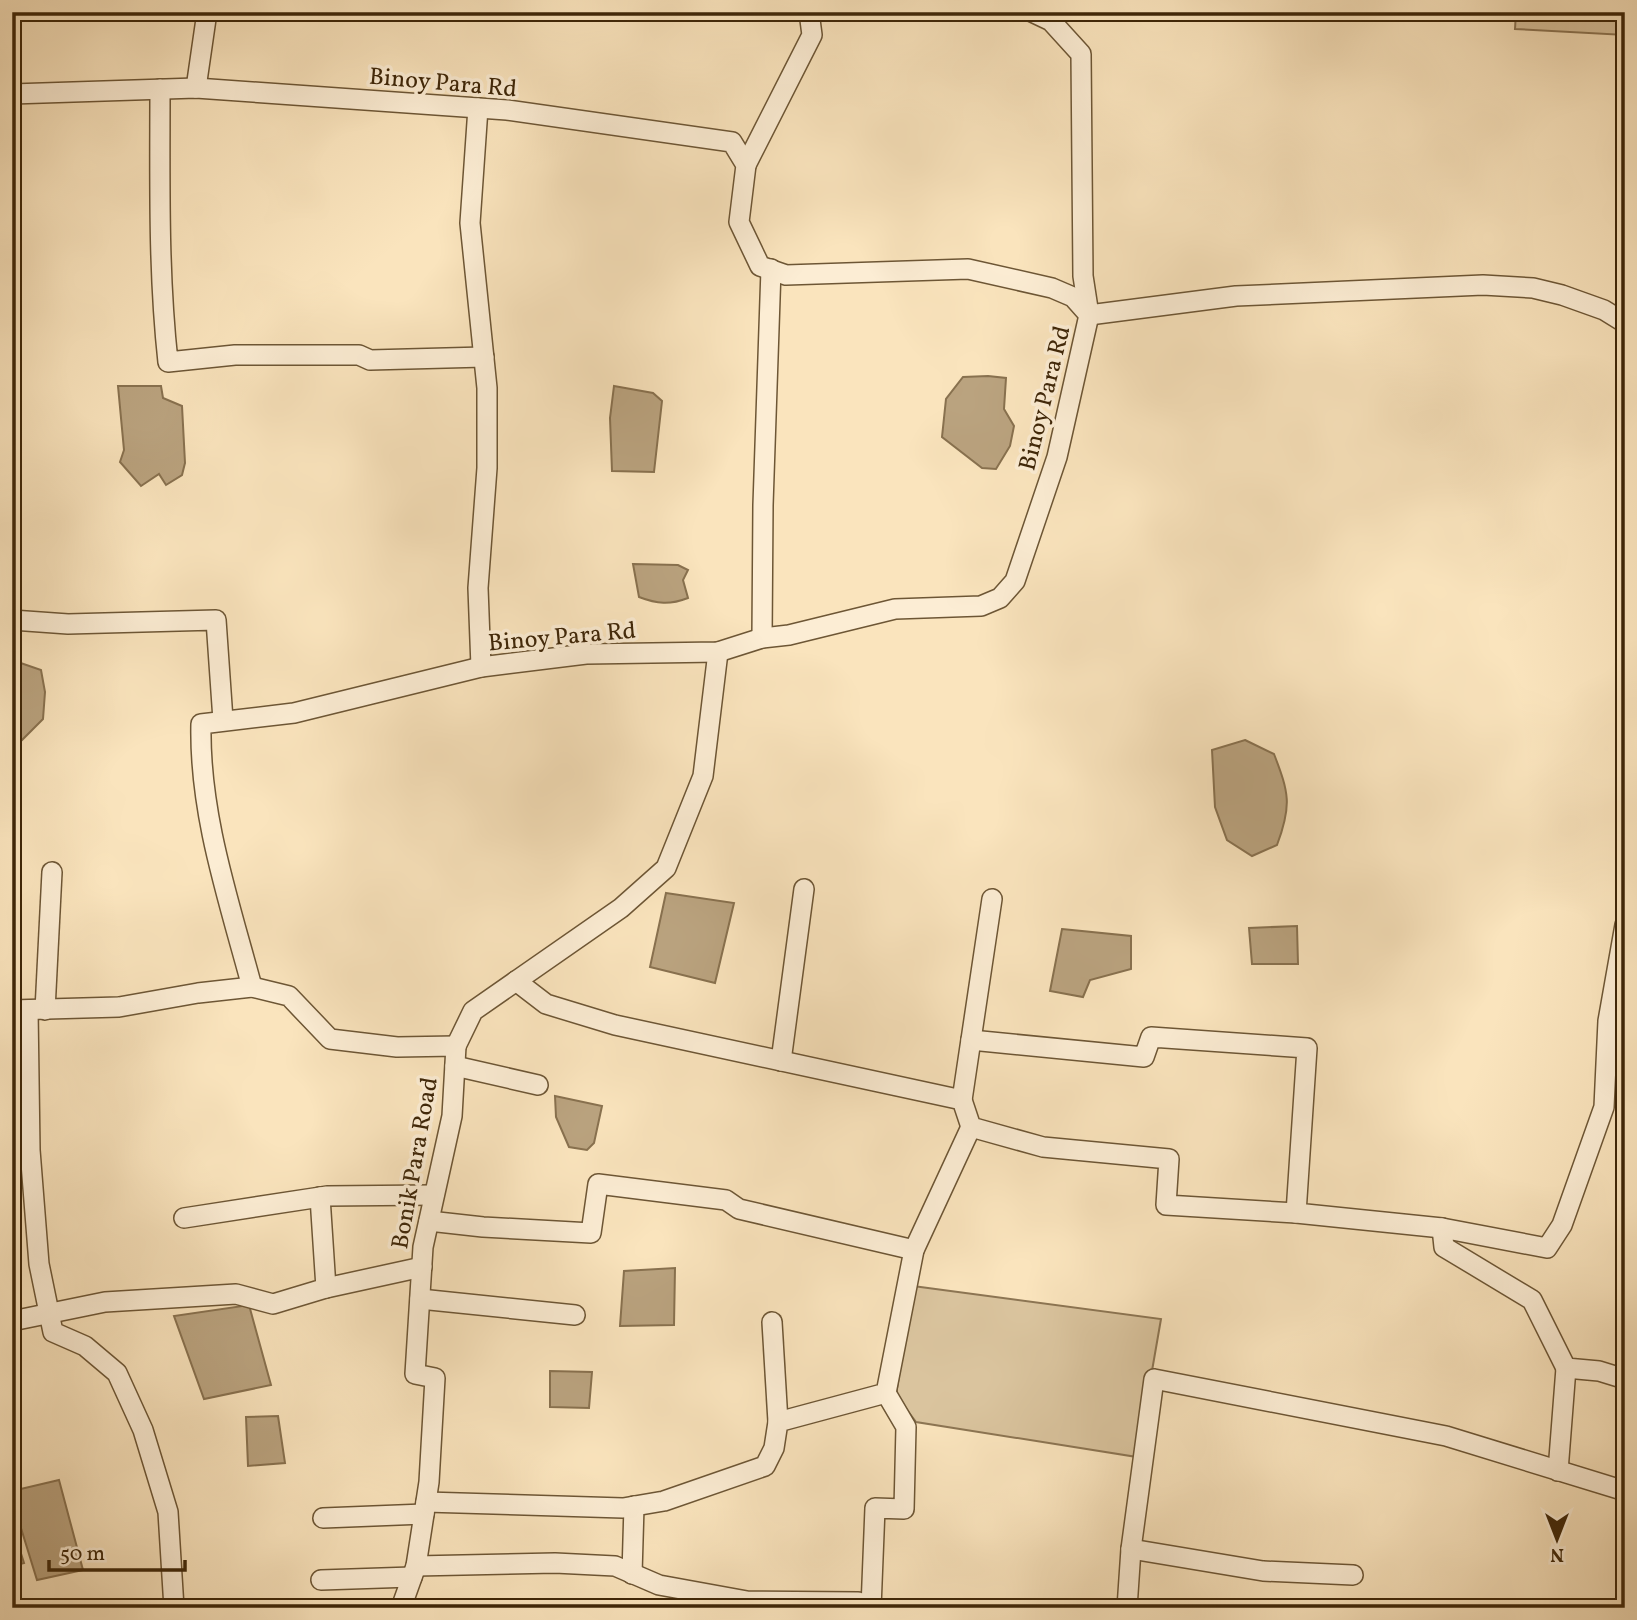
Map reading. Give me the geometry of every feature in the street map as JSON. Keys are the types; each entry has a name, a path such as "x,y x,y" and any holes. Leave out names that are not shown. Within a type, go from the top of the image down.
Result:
{"street":[{"path":"196,88 207,12"},
{"path":"762,638 771,270 760,265 739,222 746,164 812,35 809,12"},
{"path":"1032,12 1051,21 1081,54 1083,275 1089,315 1236,296 1483,285 1533,288 1562,295 1604,310 1625,323"},
{"name":"Binoy Para Rd","path":"12,93 196,88 507,110 732,142 746,164"},
{"path":"160,89 160,219 163,321 168,362 248,355 359,355 370,360 484,358"},
{"path":"478,108 470,223 487,388 487,455 478,588 481,667"},
{"name":"Binoy Para Rd","path":"223,720 294,713 481,667 586,654 718,652 762,638 789,635 895,609 981,606 1000,598 1015,581 1057,457 1089,315 1073,297 1052,288 968,269 786,275 771,270"},
{"path":"12,620 68,624 216,620 223,720 201,724 200,752 211,831 252,987"},
{"path":"538,1084 456,1056 473,1011 621,908 667,868 703,776 718,652"},
{"path":"52,872 29,1010 30,1150 39,1264 53,1332 85,1346 117,1373 143,1430 169,1511 174,1608"},
{"path":"780,1061 804,889"},
{"path":"870,1608 875,1508 904,1509 906,1427 886,1393 914,1250 971,1127 962,1100 992,900"},
{"path":"971,1127 1043,1146 1169,1159 1166,1205 1296,1213 1442,1228 1547,1248 1562,1225 1604,1107 1608,1021 1625,925"},
{"path":"516,981 546,1004 615,1025 962,1100"},
{"name":"Bonik Para Road","path":"29,1010 120,1007 198,993 252,987 289,996 330,1040 456,1056 452,1116 434,1195 422,1267 415,1374 435,1378 429,1482 414,1571 401,1608"},
{"path":"971,1040 1144,1057 1151,1037 1307,1048 1296,1213"},
{"path":"429,1221 591,1233 598,1184 726,1200 738,1209 914,1250"},
{"path":"184,1218 320,1197 434,1195"},
{"path":"320,1197 326,1288"},
{"path":"1442,1228 1444,1247 1532,1300 1566,1368 1558,1471"},
{"path":"12,1321 105,1302 236,1294 273,1304 326,1288 422,1267"},
{"path":"420,1299 575,1315"},
{"path":"323,1518 425,1508 623,1508 664,1501 765,1466 774,1448 778,1422 772,1322"},
{"path":"1566,1368 1599,1371 1625,1379"},
{"path":"1126,1608 1130,1549 1154,1379 1446,1436 1625,1491"},
{"path":"778,1422 886,1393"},
{"path":"632,1574 634,1506"},
{"path":"1130,1549 1263,1571 1353,1575"},
{"path":"321,1580 414,1571 555,1563 615,1566 659,1585 747,1601 858,1602 862,1608"}],"shaded area":[{"path":"1516,12 1625,12 1625,35 1515,29"},
{"path":"963,377 1006,378 1004,409 1014,426 1010,446 996,469 982,468 942,437 946,399"},
{"path":"118,386 161,386 163,398 182,406 185,463 182,475 166,485 159,474 141,486 120,462 124,450"},
{"path":"614,386 653,393 662,401 654,472 612,471 610,418"},
{"path":"633,564 678,565 688,570 683,580 688,598 664,603 639,597"},
{"path":"12,660 41,670 45,692 43,719 22,740 12,737"},
{"path":"1245,740 1274,754 1287,799 1285,819 1277,845 1252,856 1227,840 1215,807 1212,750"},
{"path":"666,893 734,903 715,983 650,967"},
{"path":"1297,926 1298,964 1252,964 1249,928"},
{"path":"1062,929 1131,936 1131,969 1090,980 1083,997 1050,991"},
{"path":"555,1096 602,1106 594,1143 587,1150 569,1147 556,1117"},
{"path":"675,1268 674,1325 620,1326 624,1271"},
{"path":"913,1286 1161,1319 1137,1457 916,1422 896,1395"},
{"path":"249,1305 271,1385 204,1399 174,1316"},
{"path":"550,1371 592,1372 589,1408 550,1407"},
{"path":"278,1416 285,1463 248,1466 246,1417"},
{"path":"59,1480 83,1570 37,1580 12,1499 12,1491"},
{"path":"12,1525 24,1563 12,1566"}]}
